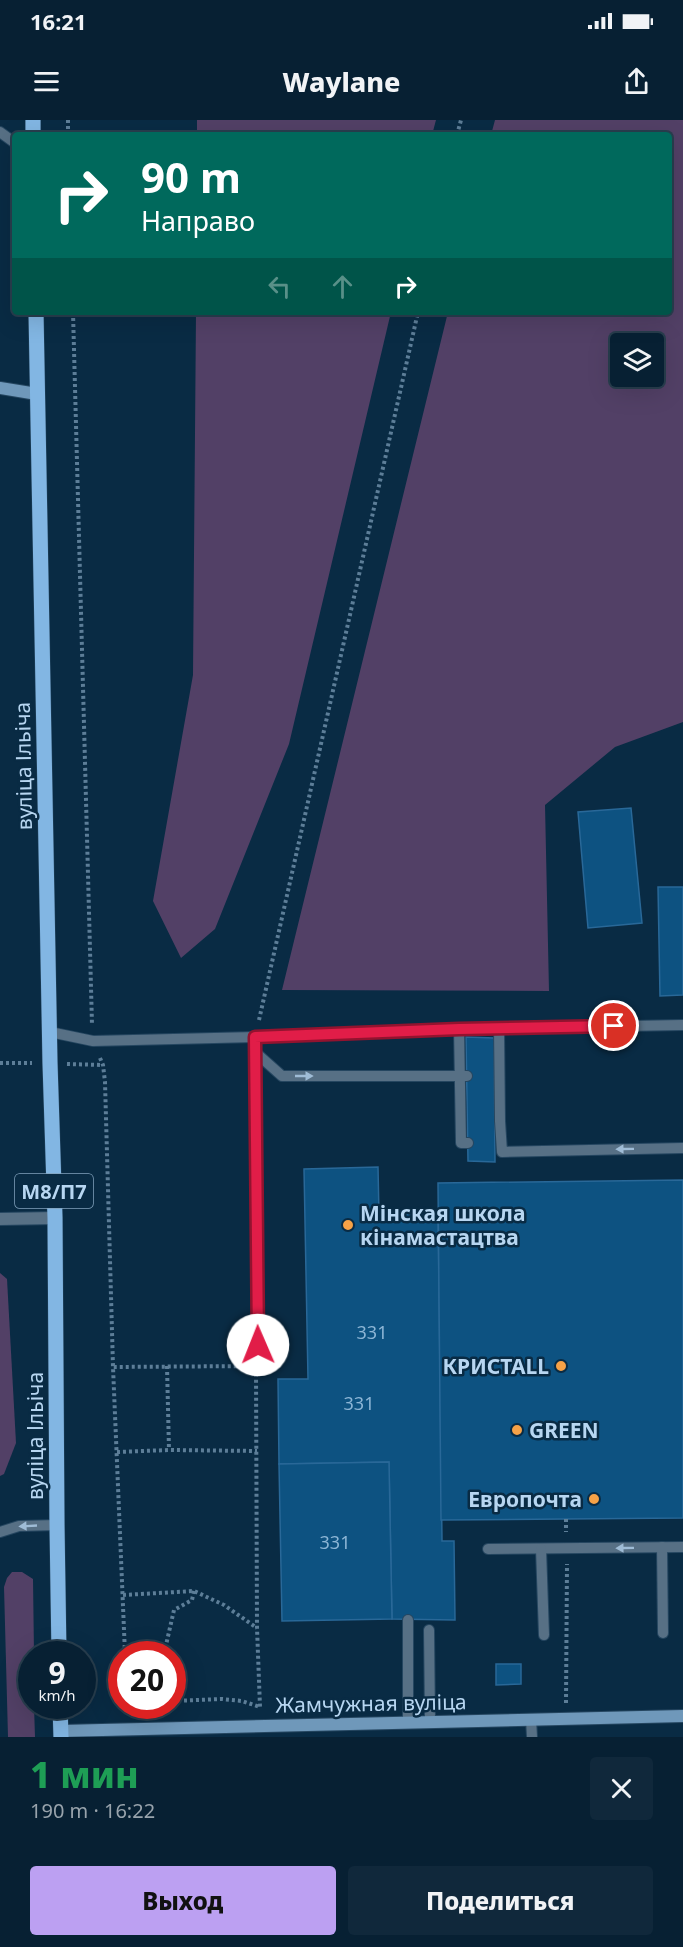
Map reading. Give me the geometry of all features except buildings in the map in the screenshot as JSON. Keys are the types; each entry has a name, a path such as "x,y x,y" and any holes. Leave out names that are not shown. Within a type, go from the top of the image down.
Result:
{"main road":[{"name":"вуліца Ільіча","path":"36,315 55,1218 59,1641"},
{"path":"0,388 38,394"},
{"name":"Жамчужная вуліца","path":"61,1734 408,1721 683,1716"},
{"path":"60,1719 61,1734"}],"street":[{"path":"0,1219 55,1218"}],"lane":[{"path":"50,1032 93,1041 459,1029 683,1025"},
{"path":"499,1028 496,1048 497,1143 502,1152 683,1148"},
{"path":"459,1029 463,1048 464,1095 461,1143 468,1143"},
{"path":"255,1037 258,1345"},
{"path":"255,1052 282,1076 463,1076"},
{"path":"0,1532 19,1526 57,1525"},
{"path":"488,1549 683,1546"},
{"path":"662,1547 663,1633"},
{"path":"540,1549 544,1635"},
{"path":"408,1620 408,1721"},
{"path":"429,1630 430,1721"},
{"path":"531,1719 532,1737"}],"path":[{"path":"73,315 93,1041 103,1065 105,1082 113,1367 125,1641"},
{"path":"255,1037 417,315"},
{"path":"167,1366 169,1450"},
{"path":"113,1367 256,1366 257,1628 260,1707"},
{"path":"117,1452 257,1451"},
{"path":"566,1519 566,1718"},
{"path":"123,1594 194,1591 224,1605 257,1628"},
{"path":"167,1641 174,1610 192,1600 194,1591"},
{"path":"186,1700 222,1699"}],"shaded area":[{"path":"197,120 436,120 433,132 197,132"},
{"path":"495,120 683,120 683,722 615,747 545,805 549,991 282,990 447,315 672,315 672,132 492,132"},
{"path":"196,315 390,315 289,744 215,929 181,958 153,901 193,675"},
{"path":"0,1273 7,1279 16,1443 4,1474 0,1476"},
{"path":"12,1572 22,1572 33,1579 34,1641 18,1641 18,1719 34,1719 35,1737 8,1737 4,1587"}],"place":[{"name":"Мінская школа кінамастацтва","path":"348,1225"},
{"name":"КРИСТАLL","path":"561,1366"},
{"name":"GREEN","path":"517,1430"},
{"name":"Европочта","path":"594,1499"}],"route":[{"path":"258,1345 255,1037 614,1026"}]}
